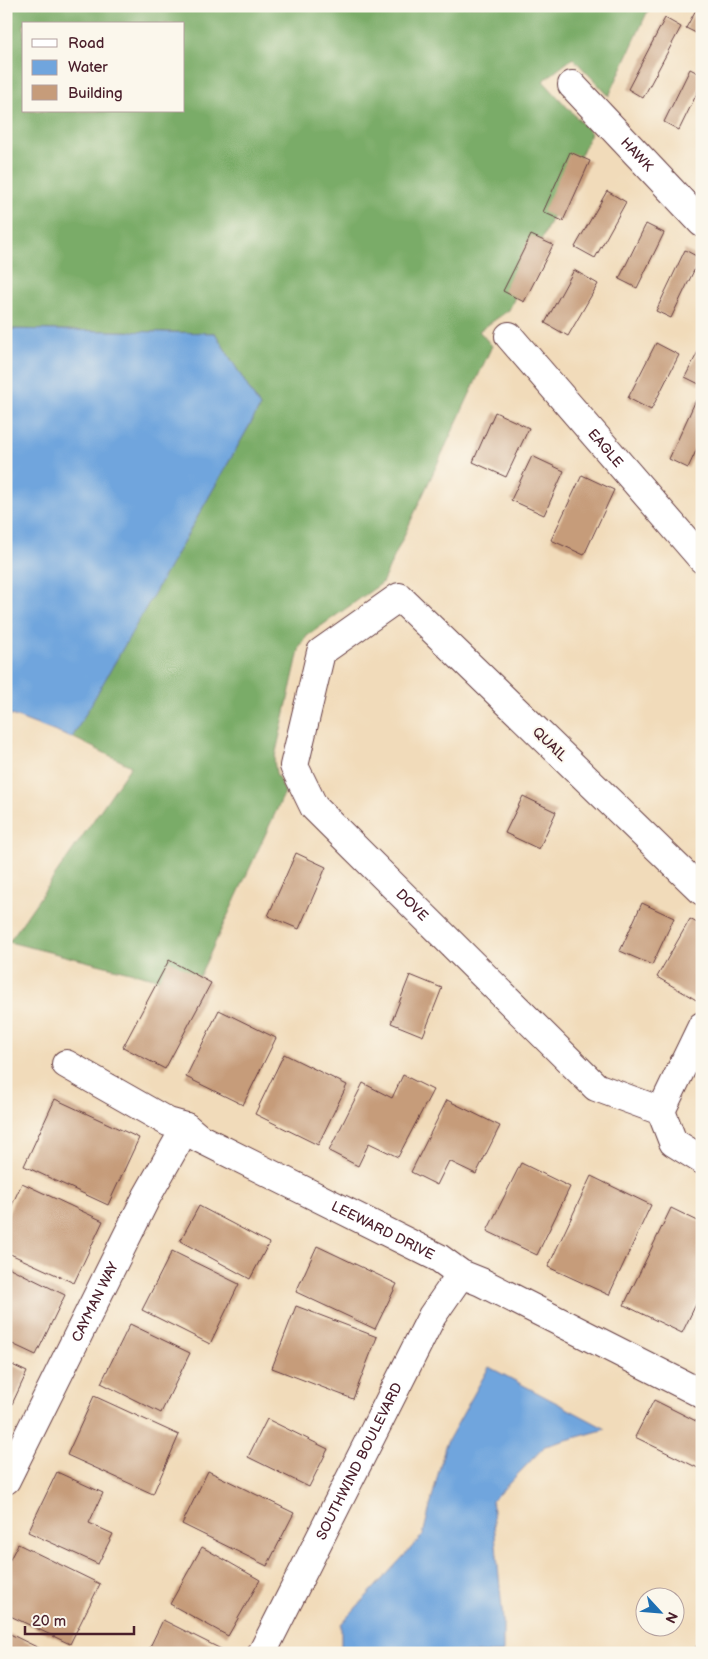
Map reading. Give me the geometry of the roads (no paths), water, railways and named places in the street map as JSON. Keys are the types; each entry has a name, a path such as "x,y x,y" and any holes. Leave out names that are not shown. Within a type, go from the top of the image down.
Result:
{"street":[{"name":"HAWK","path":"572,85 702,223"},
{"name":"EAGLE","path":"508,336 702,560"},
{"name":"QUAIL","path":"399,597 702,891"},
{"name":"DOVE","path":"399,597 321,652 294,766 314,807 596,1087 661,1111"},
{"path":"702,1026 661,1111 673,1142 702,1160"},
{"name":"LEEWARD DRIVE","path":"66,1064 168,1122 186,1127 199,1138 439,1258 461,1274 481,1282 702,1394"},
{"name":"CAYMAN WAY","path":"6,1480 147,1196 186,1127"},
{"name":"SOUTHWIND BOULEVARD","path":"262,1653 432,1316 461,1274"}],"water":[{"path":"6,329 215,333 260,407 72,738 6,713"},
{"path":"489,1367 606,1429 545,1446 492,1501 503,1620 503,1653 341,1653 341,1624 423,1535 445,1446"}]}
